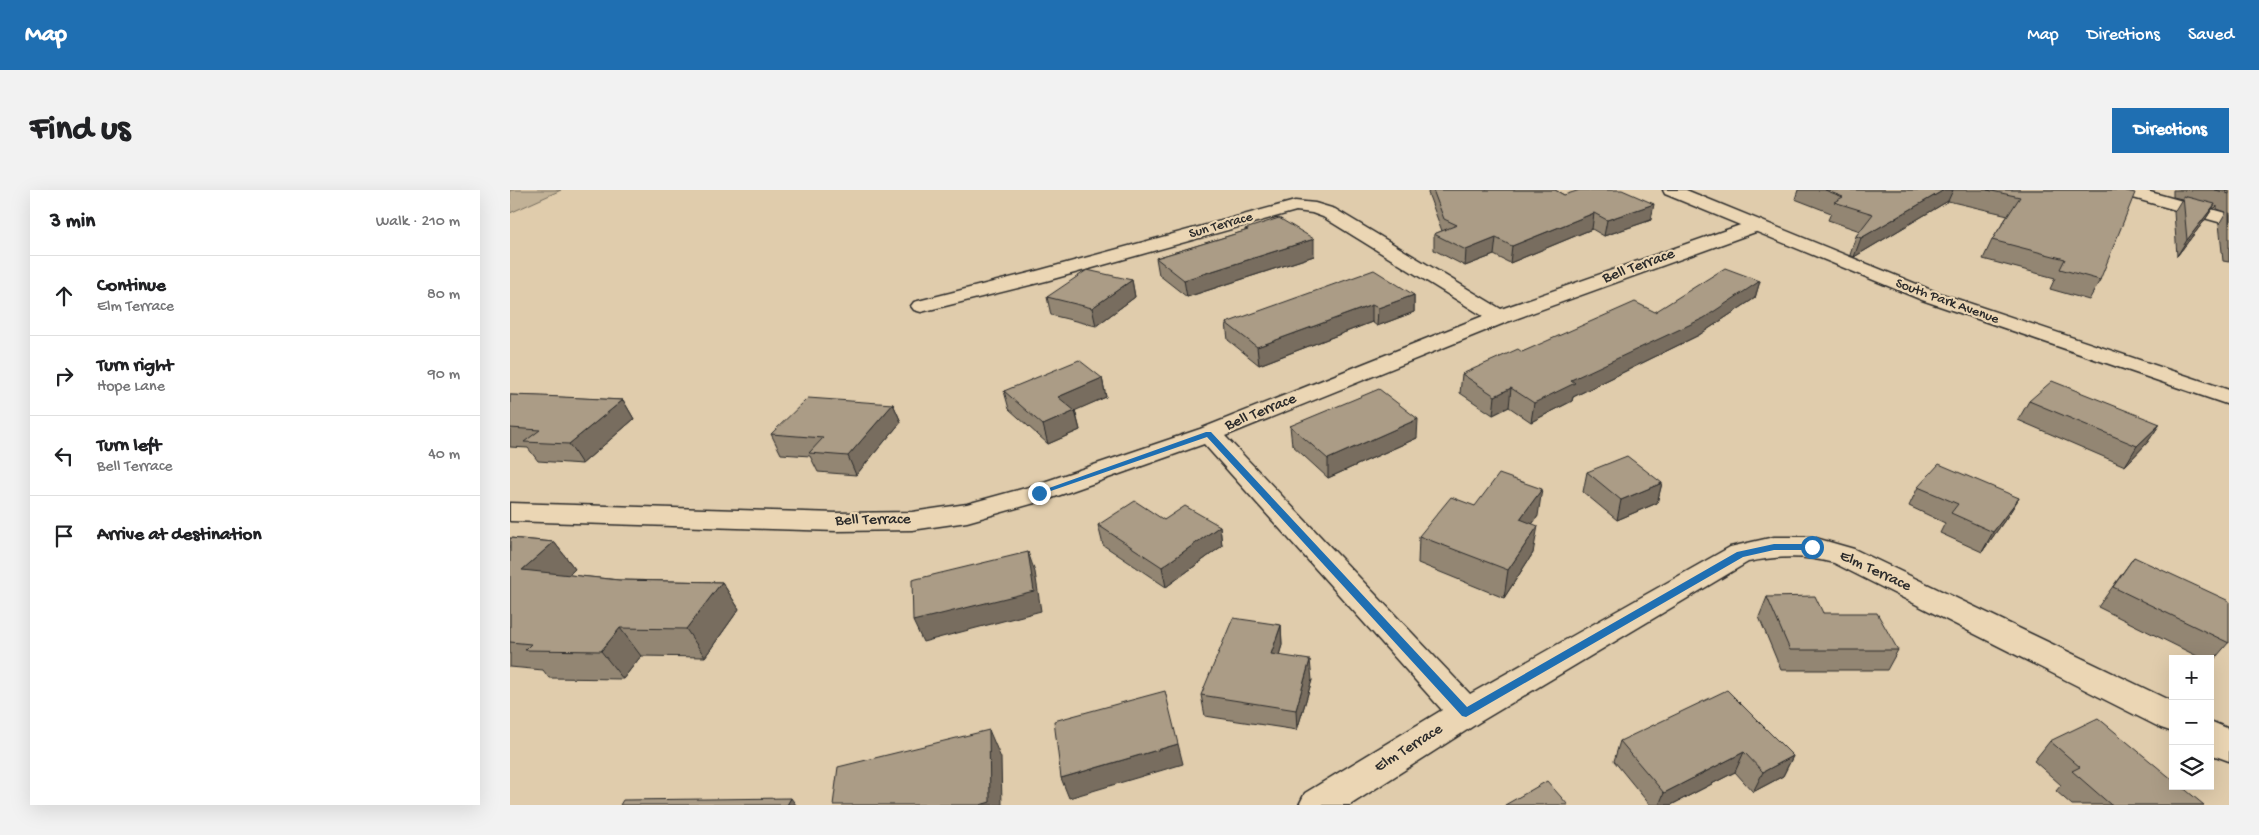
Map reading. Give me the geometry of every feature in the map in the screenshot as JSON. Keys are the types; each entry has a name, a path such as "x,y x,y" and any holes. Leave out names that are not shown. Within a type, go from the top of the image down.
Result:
{"street":[{"name":"South Park Avenue","path":"1671,190 1929,296 2229,398"},
{"path":"2124,190 2229,220"},
{"name":"Sun Terrace","path":"921,306 1039,277 1295,206 1315,208 1329,213 1499,318"},
{"name":"Bell Terrace","path":"510,512 837,522 912,521 967,513 1039,493 1209,434 1499,318 1755,226"},
{"path":"1209,434 1466,713"},
{"name":"Elm Terrace","path":"1318,805 1466,713 1740,554 1774,547 1812,547 1844,556 2169,716"},
{"path":"2214,738 2229,746"}],"shaded area":[{"path":"510,190 561,190 510,213"}],"building":[{"path":"1433,190 1555,190 1564,195 1580,190 1622,190 1654,204 1607,220 1594,213 1512,246 1496,238 1466,250 1434,234 1457,225 1444,219"},
{"path":"1825,190 1944,190 1861,238 1856,236 1873,214 1834,202 1843,197"},
{"path":"1987,190 2122,190 2135,193 2100,280 2060,269 2065,259 1992,240 2020,197"},
{"path":"2183,196 2215,204 2187,240"},
{"path":"1279,218 1314,239 1184,280 1156,258 1248,230 1245,229"},
{"path":"1725,268 1760,281 1704,318 1571,380 1575,383 1534,403 1511,388 1495,396 1462,374 1518,349 1522,352 1635,302 1655,312"},
{"path":"1087,270 1132,280 1092,308 1047,297"},
{"path":"1374,270 1414,295 1378,308 1372,305 1257,347 1226,323"},
{"path":"1079,360 1102,378 1058,397 1075,411 1043,425 1004,391"},
{"path":"2052,381 2160,424 2137,446 2029,401"},
{"path":"1379,389 1418,419 1328,459 1290,426"},
{"path":"510,395 623,400 569,444 524,442 540,430 510,428"},
{"path":"808,398 893,404 848,456 809,453 823,438 771,434"},
{"path":"1627,456 1662,483 1621,500 1587,472"},
{"path":"1939,464 2019,498 1993,532 1951,513 1958,504 1918,487"},
{"path":"1499,474 1542,489 1520,519 1538,526 1508,570 1419,536 1451,497 1475,506"},
{"path":"1135,501 1164,520 1185,506 1220,526 1162,567 1098,525"},
{"path":"510,538 554,542 522,570 619,580 722,582 686,629 620,628 601,651 525,650 531,644 510,642"},
{"path":"1028,552 1034,591 913,621 912,580"},
{"path":"2134,557 2229,601 2229,643 2113,587"},
{"path":"1815,596 1823,613 1877,613 1898,650 1790,650 1767,597"},
{"path":"1233,618 1281,625 1271,654 1310,660 1296,710 1201,695"},
{"path":"1727,690 1793,756 1763,772 1744,752 1664,793 1620,741"},
{"path":"1165,691 1178,744 1061,778 1054,721"},
{"path":"2098,718 2169,777 2169,790 2186,790 2204,805 2111,805 2072,771 2080,767 2050,741"},
{"path":"989,730 990,802 980,805 833,805 838,767"},
{"path":"1547,781 1568,805 1505,805"},
{"path":"791,798 787,805 620,805 623,800"}],"route":[{"path":"1039,493 1209,434 1466,713 1740,554 1774,547 1812,547"}]}
